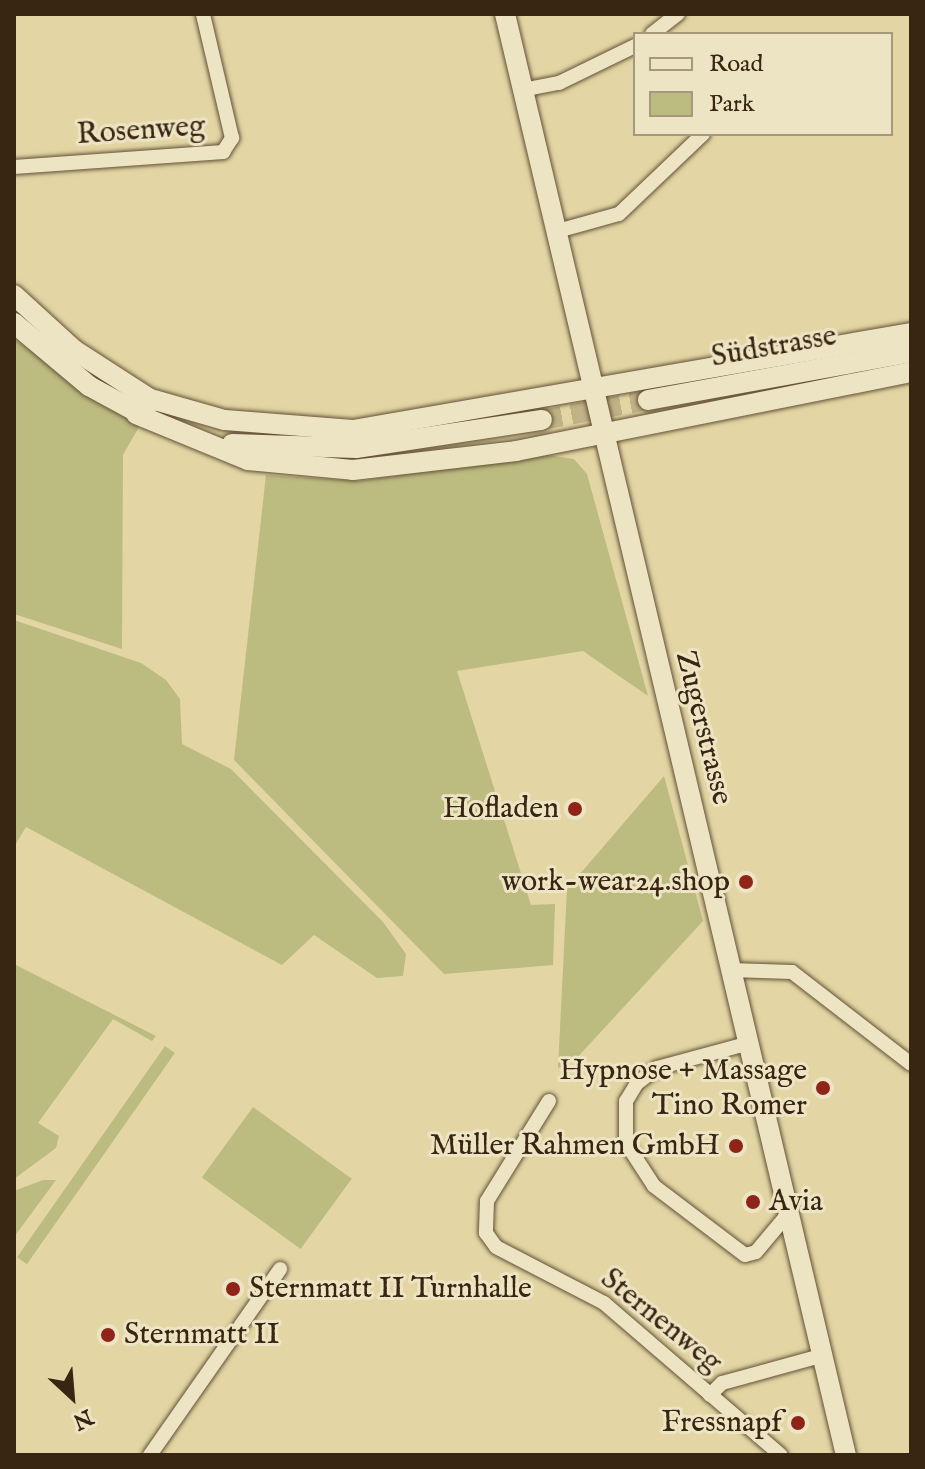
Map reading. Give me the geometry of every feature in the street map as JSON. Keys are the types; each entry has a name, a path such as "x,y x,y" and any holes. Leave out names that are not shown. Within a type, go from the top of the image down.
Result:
{"main road":[{"name":"Zugerstrasse","path":"505,14 591,392 846,1455"},
{"path":"14,295 140,405 213,428 312,449 406,443 542,420"},
{"path":"14,323 210,448 314,472 433,464 911,372"},
{"path":"140,405 225,420 353,430 591,392 911,333"},
{"name":"Südstrasse","path":"648,400 911,352"}],"street":[{"name":"Rosenweg","path":"14,167 223,152 232,138 203,14"},
{"path":"655,32 678,14"},
{"path":"522,90 559,83 633,47"},
{"path":"554,232 619,214 701,136"},
{"path":"731,970 792,972 910,1062"},
{"path":"746,1044 657,1068 637,1083 626,1101 626,1143 654,1186 745,1255 756,1252 787,1215"},
{"name":"Sternenweg","path":"549,1101 487,1201 483,1219 496,1247 591,1295 710,1395 773,1453"},
{"path":"150,1455 280,1269"},
{"path":"710,1395 722,1383 821,1356"}],"green space":[{"path":"14,339 139,427 123,455 122,649 14,614"},
{"path":"547,455 574,459 587,474 648,696 583,651 457,671 531,905 555,904 553,965 444,974 234,760 266,475 359,481"},
{"path":"14,620 141,663 166,680 180,699 182,744 231,769 383,922 406,954 403,976 377,978 314,935 282,965 26,827 14,847"},
{"path":"664,776 703,921 574,1061 558,1068 567,889"},
{"path":"14,964 156,1036 152,1041 113,1019 38,1123 59,1136 56,1148 14,1179"},
{"path":"165,1046 175,1053 27,1264 17,1257"},
{"path":"253,1107 352,1179 301,1249 202,1177"},
{"path":"43,1180 56,1180 14,1237 14,1191"}],"tunnel":[{"path":"542,420 648,400"}],"place":[{"name":"Hofladen","path":"575,809"},
{"name":"work-wear24.shop","path":"746,882"},
{"name":"Hypnose + Massage Tino Romer","path":"823,1088"},
{"name":"Müller Rahmen GmbH","path":"736,1146"},
{"name":"Avia","path":"753,1202"},
{"name":"Sternmatt II Turnhalle","path":"233,1289"},
{"name":"Sternmatt II","path":"108,1335"},
{"name":"Fressnapf","path":"798,1423"}]}
